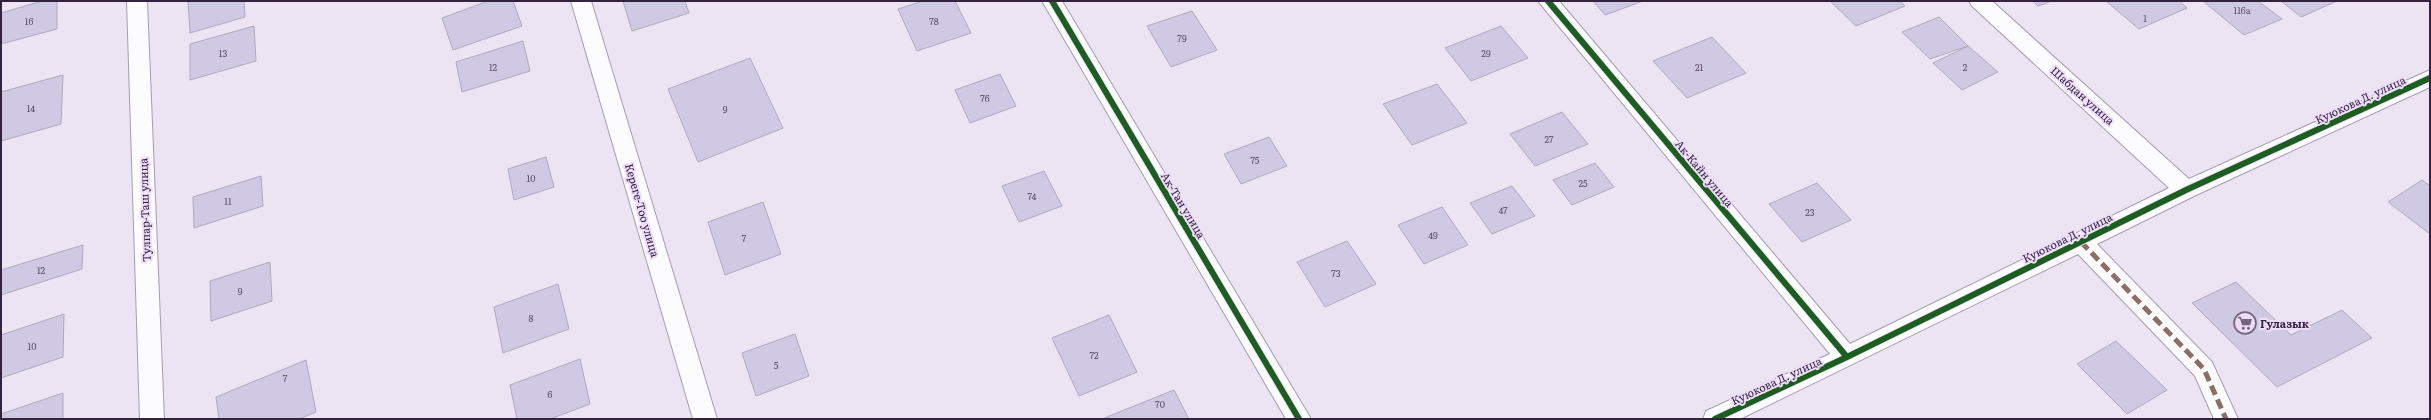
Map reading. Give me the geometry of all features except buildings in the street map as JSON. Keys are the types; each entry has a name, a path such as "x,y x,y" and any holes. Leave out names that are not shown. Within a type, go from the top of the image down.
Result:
{"street":[{"name":"Тулпар-Таш улица","path":"137,1 152,419"},
{"name":"Кереге-Тоо улица","path":"581,1 705,419"},
{"name":"Ак-Тан улица","path":"1052,1 1299,419"},
{"name":"Ак-Кайн улица","path":"1548,1 1847,358"},
{"name":"Шабдан улица","path":"1979,1 2186,190"},
{"name":"Куюкова Д. улица","path":"1715,419 1847,358 2186,190 2430,78"},
{"path":"2081,242 2204,369 2226,419"}],"marked path":[{"path":"2081,242 2204,369 2226,419"}],"cycle path":[{"path":"1052,1 1299,419"},
{"path":"1548,1 1847,357"},
{"path":"1715,419 1847,357 2186,190 2430,78"}],"place":[{"name":"Гулазык","path":"2245,323"}]}
